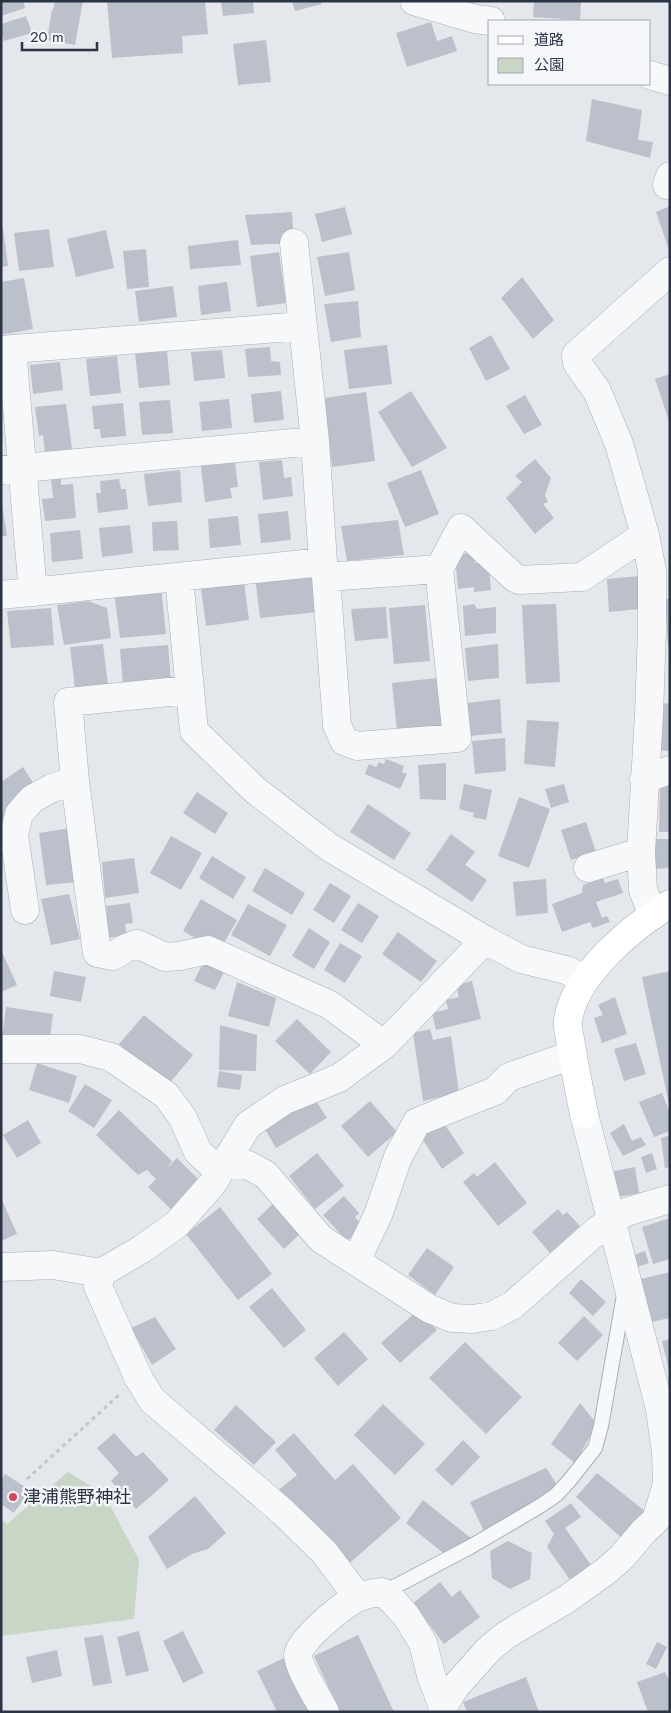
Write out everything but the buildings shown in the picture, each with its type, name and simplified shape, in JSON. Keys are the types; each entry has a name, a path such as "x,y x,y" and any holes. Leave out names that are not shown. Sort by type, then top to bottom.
{"street":[{"path":"414,1 475,19 488,21"},
{"path":"651,75 670,81"},
{"path":"294,243 315,441 337,725 344,741 356,746 457,738 439,569 461,528 519,580 582,576 645,535"},
{"path":"443,1709 455,1687 489,1649 506,1635 567,1599 622,1557 644,1530 656,1520 667,1484 666,1453 660,1409 584,1114 567,1021 585,979 615,946 661,910 643,890 641,852 649,714 652,570 645,535 619,444 597,391 577,363 576,355 670,271"},
{"path":"33,592 12,469 7,350 302,326"},
{"path":"12,469 315,441"},
{"path":"1,595 179,578 325,570 439,569"},
{"path":"179,578 194,731 255,790 329,847 484,940 521,959 566,970 585,979"},
{"path":"189,690 68,702 75,781 97,953 114,956 126,948 137,944 165,957 208,950 330,1005 384,1045"},
{"path":"644,780 670,770"},
{"path":"25,910 14,835 19,814 32,799 52,788 75,781"},
{"path":"588,868 641,852"},
{"path":"1,1267 53,1265 101,1273 142,1249 176,1225 213,1183 248,1126 285,1100 339,1078 384,1045 484,940"},
{"path":"1,1049 80,1049 110,1057 166,1095 183,1118 198,1152 210,1163 248,1165 266,1175 321,1239 430,1309 452,1318 472,1319 492,1316 513,1305 599,1229 612,1220 626,1212 670,1199"},
{"path":"356,1260 378,1215 398,1157 417,1122 494,1092 509,1077 572,1055"},
{"path":"101,1273 98,1286 138,1377 152,1400 283,1512 370,1594 393,1600 407,1616 423,1643 431,1675 443,1709"},
{"path":"325,1712 301,1666 298,1655 301,1646 325,1622 370,1594"}],"lane":[{"path":"370,1594 398,1585 470,1547 540,1506 556,1495 583,1464 595,1448 601,1426 627,1282"}],"path":[{"path":"27,1479 138,1377"}],"green space":[{"path":"68,1472 104,1494 139,1560 134,1619 1,1636 1,1519 7,1524"}],"place":[{"name":"津浦熊野神社","path":"13,1497"}]}
